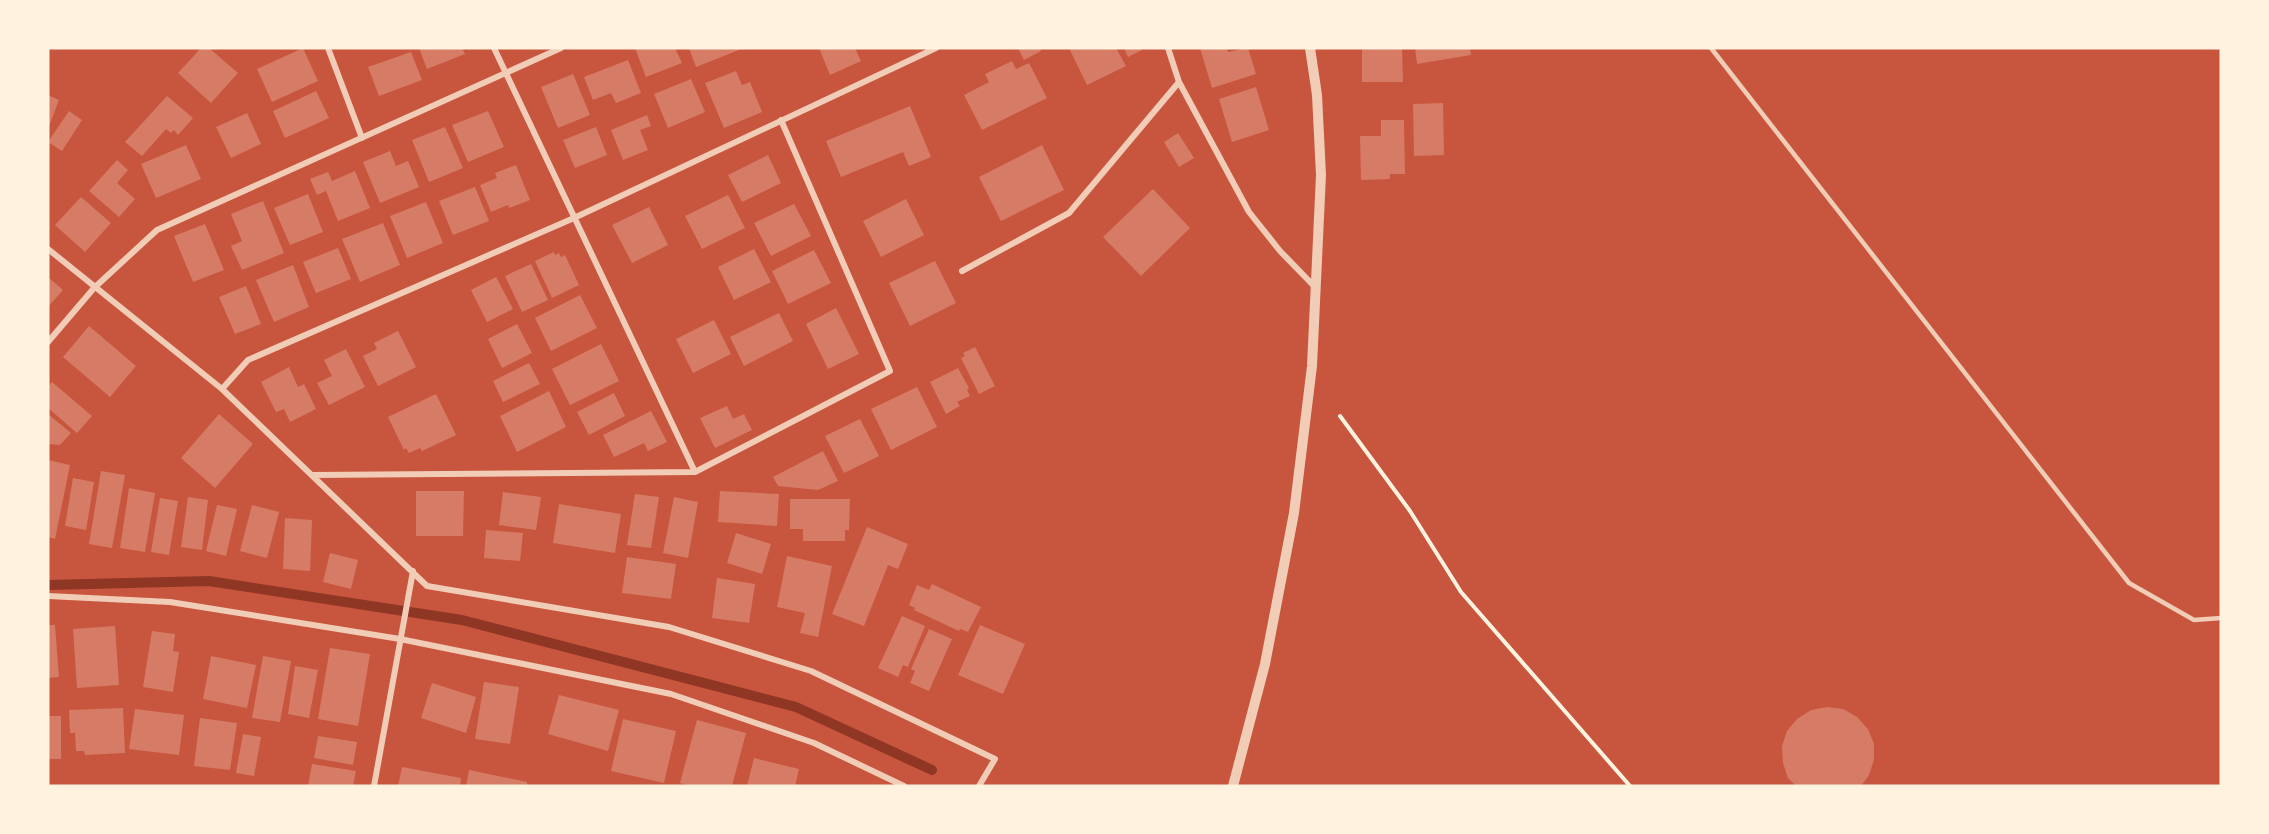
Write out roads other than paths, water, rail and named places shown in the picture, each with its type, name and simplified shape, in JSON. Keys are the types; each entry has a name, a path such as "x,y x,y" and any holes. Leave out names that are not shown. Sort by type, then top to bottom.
{"street":[{"path":"328,48 362,138"},
{"path":"494,48 695,472"},
{"path":"48,342 94,288 157,230 561,48"},
{"path":"222,389 248,360 574,218 936,48"},
{"path":"1168,48 1179,82 1249,212 1280,251 1316,288"},
{"path":"1233,786 1265,664 1294,513 1312,366 1321,175 1317,95 1311,48"},
{"path":"962,271 1069,213 1179,82"},
{"path":"312,475 695,472 890,371 782,120"},
{"path":"48,249 222,389 428,586 669,627 811,671 994,759 979,786"},
{"path":"374,786 413,571"},
{"path":"48,596 170,602 400,639 671,694 814,743 904,786"}],"lane":[{"path":"1711,48 2129,583 2194,620 2221,618"}],"waterway":[{"path":"48,585 209,581 462,620 796,707 932,770"}]}
